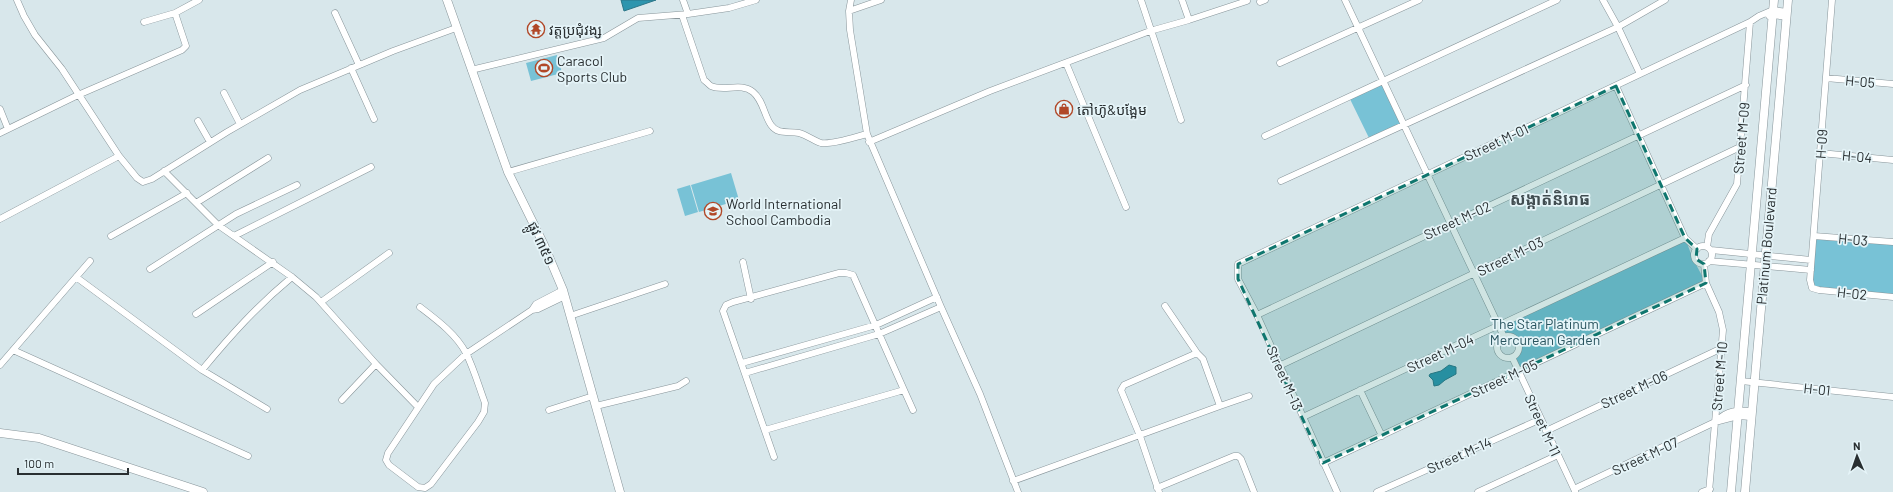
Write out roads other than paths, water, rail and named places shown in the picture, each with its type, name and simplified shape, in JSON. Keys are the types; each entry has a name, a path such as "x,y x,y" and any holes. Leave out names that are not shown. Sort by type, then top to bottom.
{"street":[{"path":"17,0 35,35 62,69 119,156 137,178 143,182 152,179 210,142 300,90 351,68 456,28"},
{"path":"144,22 176,13 199,0"},
{"name":"ផ្លូវ ៣៥១","path":"447,0 508,172 547,251 564,293 620,492"},
{"path":"683,0 685,14 704,80 711,86 744,88 754,92 762,104 771,125 777,131 784,133 797,133 810,137 821,143 848,139 867,134"},
{"path":"472,70 604,38 638,18 729,8 756,0"},
{"path":"851,0 849,11 850,30 867,134 936,298 980,394 1018,492"},
{"path":"849,11 881,0"},
{"path":"1141,0 1150,31 1181,120"},
{"path":"1182,0 1189,20"},
{"path":"1345,0 1504,337"},
{"path":"1280,63 1419,0"},
{"path":"1265,136 1557,0"},
{"path":"1603,0 1618,27 1640,74"},
{"path":"1281,181 1618,27 1665,0"},
{"name":"Platinum Boulevard","path":"1731,492 1774,0"},
{"name":"Platinum Boulevard","path":"1745,492 1788,0"},
{"name":"H-09","path":"1812,288 1810,280 1832,0"},
{"path":"870,142 990,91 1150,31 1247,1"},
{"path":"0,133 78,95 182,50 186,46 176,18 176,13"},
{"path":"335,13 359,65"},
{"path":"1773,13 1787,14"},
{"name":"Street M-01","path":"1238,264 1616,86 1752,21 1759,16 1773,13"},
{"name":"Street M-09","path":"1709,249 1709,234 1737,184 1752,21"},
{"path":"1066,63 1126,206"},
{"path":"351,68 374,119"},
{"name":"H-05","path":"1826,78 1893,84"},
{"name":"Street M-02","path":"1257,315 1746,85"},
{"path":"1616,86 1686,238 1697,249 1812,260"},
{"path":"224,93 240,124"},
{"path":"0,109 8,129"},
{"path":"198,121 210,142"},
{"path":"508,172 650,131"},
{"name":"Street M-03","path":"1279,366 1740,147"},
{"name":"H-04","path":"1820,153 1893,160"},
{"path":"0,219 119,156"},
{"path":"196,203 268,158"},
{"path":"234,236 371,167"},
{"path":"164,171 218,224 273,262 321,302 376,364 418,407"},
{"path":"150,269 218,224 269,197 298,185"},
{"path":"111,236 186,193"},
{"name":"H-03","path":"1814,236 1893,242"},
{"name":"Street M-04","path":"1303,417 1686,238"},
{"path":"1697,249 1695,256 1698,262 1811,270"},
{"path":"1707,263 1712,255 1709,249"},
{"path":"321,302 389,253"},
{"path":"0,365 90,262"},
{"path":"196,314 273,262"},
{"path":"743,262 751,299"},
{"name":"Street M-10","path":"1707,263 1706,283 1722,321 1722,348 1709,490"},
{"name":"Street M-13","path":"1238,264 1238,279 1257,315 1336,492"},
{"path":"774,457 723,311 726,305 733,302 751,299 839,273 853,275 912,410"},
{"path":"76,277 202,370 267,409"},
{"path":"202,370 236,330 259,306 292,277"},
{"name":"Street M-05","path":"1323,464 1706,283"},
{"path":"570,316 665,284"},
{"name":"H-02","path":"1812,288 1819,290 1893,297"},
{"path":"420,307 442,324 459,342 466,354 485,403 484,412 431,484 425,488 418,487 389,465 386,460 388,454 434,384 466,354 532,310 536,304 564,293"},
{"path":"742,363 876,325 936,298"},
{"path":"1165,306 1203,359 1220,406"},
{"path":"745,373 879,334 941,307"},
{"path":"1504,337 1511,337 1518,344 1518,351 1512,357 1501,356 1497,349 1498,342 1504,337"},
{"name":"Street M-06","path":"1546,431 1722,348"},
{"path":"13,350 248,456"},
{"path":"1198,353 1122,387 1158,490 1234,456 1238,456 1241,459 1254,492"},
{"name":"Street M-11","path":"1512,357 1574,491"},
{"path":"342,400 376,364"},
{"path":"596,406 678,386 686,381"},
{"name":"H-01","path":"1741,381 1893,397"},
{"path":"765,430 904,390"},
{"path":"1360,390 1382,436"},
{"path":"549,410 593,396"},
{"path":"1013,481 1249,396"},
{"path":"1738,413 1752,414"},
{"name":"Street M-07","path":"1574,491 1715,422 1724,414 1738,413"},
{"name":"Street M-14","path":"1377,492 1541,419"},
{"path":"0,433 39,438 203,492"},
{"path":"1478,492 1558,455"},
{"path":"1702,492 1709,490"}],"place":[{"name":"វត្តប្រជុំវង្ស","path":"536,29"},
{"name":"Caracol Sports Club","path":"544,68"},
{"name":"តៅហ៊ូ&បង្អែម","path":"1064,109"},
{"name":"World International School Cambodia","path":"713,211"}],"district":[{"name":"សង្កាត់និរោធ","path":"1550,198"}],"park label":[{"name":"The Star Platinum Mercurean Garden","path":"1545,332"}]}
